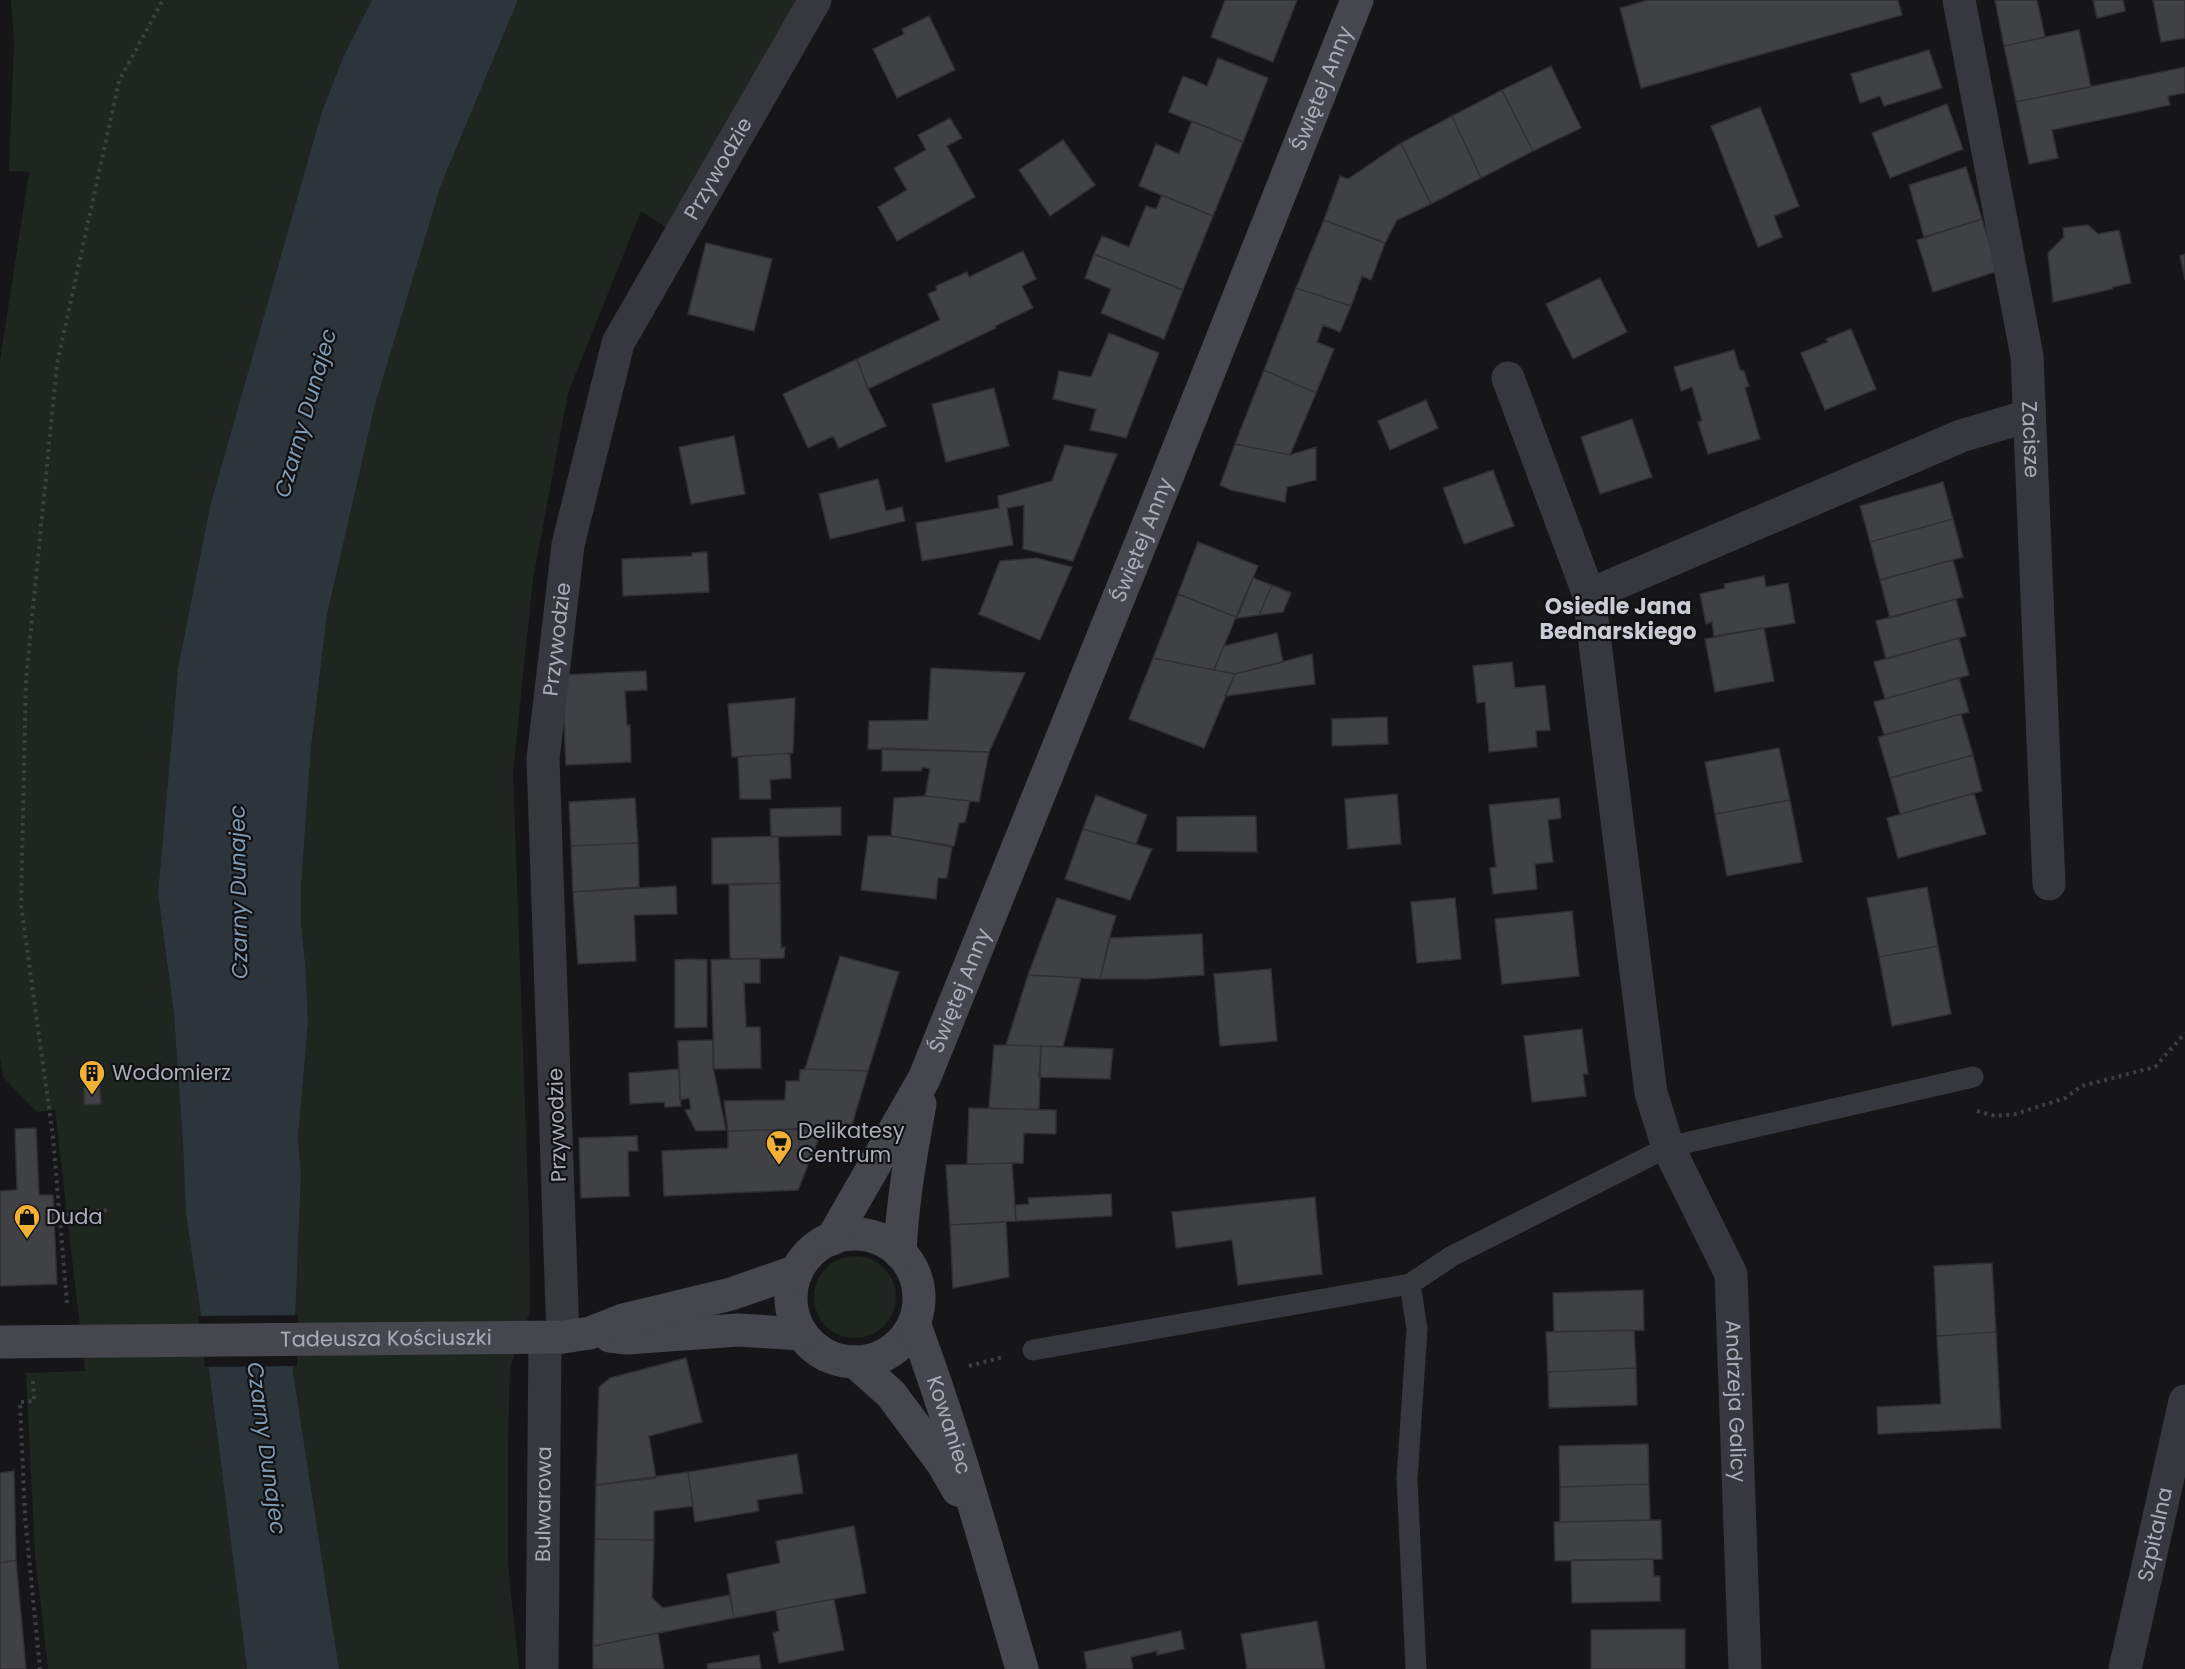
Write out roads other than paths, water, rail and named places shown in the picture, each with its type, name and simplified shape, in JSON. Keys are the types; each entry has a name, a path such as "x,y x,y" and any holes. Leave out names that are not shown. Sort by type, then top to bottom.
{"street":[{"name":"Przywodzie","path":"558,1337 558,1141 543,759 568,545 618,343 815,0"},
{"name":"Świętej Anny","path":"832,1239 924,1079 1149,524 1357,0"},
{"name":"Zacisze","path":"1959,0 2027,356 2049,884"},
{"name":"Andrzeja Galicy","path":"1508,378 1589,595 1651,1093 1668,1147 1731,1274 1745,1669"},
{"path":"1589,595 1961,436 2028,416"},
{"name":"Świętej Anny","path":"900,1253 906,1177 924,1079"},
{"path":"855,1235 880,1240 900,1253 916,1281 919,1302 914,1323 908,1334 890,1352 867,1361 855,1362 834,1359 809,1342 797,1324 792,1303 797,1271 808,1255 832,1239 855,1235"},
{"name":"Tadeusza Kościuszki","path":"558,1337 731,1294 797,1271"},
{"name":"Kowaniec","path":"914,1323 942,1399 1022,1669"},
{"name":"Tadeusza Kościuszki","path":"0,1342 627,1338 738,1330 802,1334"},
{"name":"Bulwarowa","path":"542,1669 558,1337"},
{"name":"Kowaniec","path":"855,1362 891,1394 913,1421 944,1464 980,1528"},
{"name":"Szpitalna","path":"2125,1669 2185,1401"}],"lane":[{"path":"1033,1350 1410,1284 1452,1256 1668,1147 1973,1077"},
{"path":"1410,1284 1417,1329 1407,1479 1416,1669"}],"water":[{"name":"Czarny Dunajec","path":"372,0 518,0 441,185 375,405 327,615 311,748 301,887 308,1024 298,1138 301,1175 293,1372 339,1669 247,1669 209,1370 186,1214 174,1015 158,893 178,668 210,506 322,111 344,55"}],"place":[{"name":"Wodomierz","path":"92,1096"},
{"name":"Delikatesy Centrum","path":"779,1166"},
{"name":"Duda","path":"27,1240"}],"district":[{"name":"Osiedle Jana Bednarskiego","path":"1618,618"}]}
